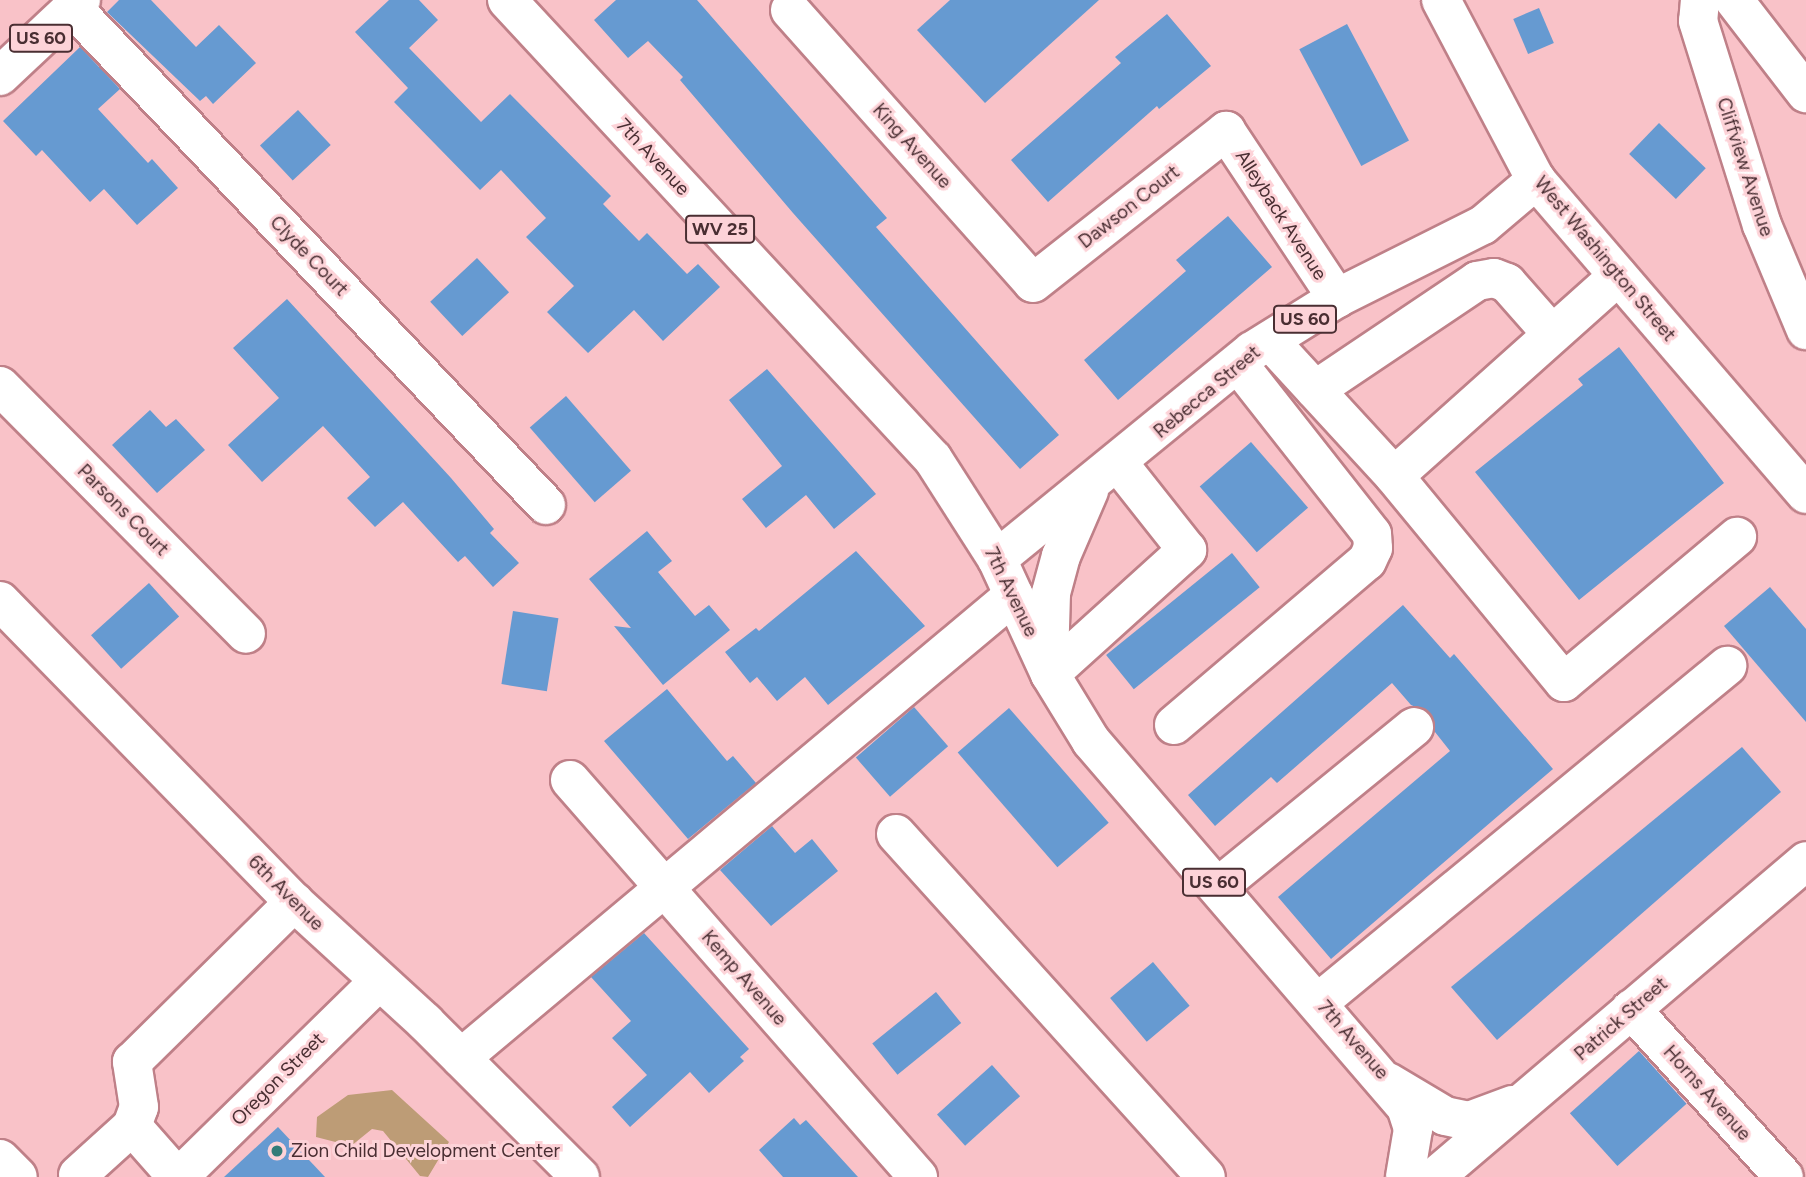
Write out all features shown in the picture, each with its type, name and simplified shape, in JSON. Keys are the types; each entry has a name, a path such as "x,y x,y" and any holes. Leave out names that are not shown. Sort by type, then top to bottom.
{"street":[{"name":"West Washington Street","path":"1441,0 1536,180 1806,494"},
{"name":"Cliffview Avenue","path":"1700,0 1698,21 1762,225 1806,330"},
{"path":"1734,0 1806,93"},
{"name":"US 60","path":"0,76 77,4"},
{"name":"Clyde Court","path":"77,4 546,505"},
{"name":"7th Avenue","path":"522,5 933,459 998,559 1050,674 1091,741 1388,1082 1445,1116 1469,1121 1533,1096"},
{"name":"King Avenue","path":"790,10 1033,283"},
{"name":"Dawson Court","path":"1033,283 1226,131"},
{"name":"Alleyback Avenue","path":"1226,131 1337,298"},
{"name":"Rebecca Street","path":"998,559 1270,341 1337,298 1483,225 1536,180"},
{"path":"1394,476 1618,276"},
{"path":"1315,390 1477,281 1494,278 1507,283 1552,334"},
{"path":"1270,341 1394,476 1564,682 1737,537"},
{"path":"1174,725 1367,561 1373,548 1373,534 1238,364"},
{"name":"Parsons Court","path":"0,386 247,634"},
{"path":"1050,674 1187,550 1105,475"},
{"name":"US 60","path":"1050,674 1051,593 1061,556 1105,475"},
{"path":"461,1058 1014,595"},
{"name":"6th Avenue","path":"0,601 294,902 461,1058 580,1177"},
{"path":"1320,1002 1727,666"},
{"path":"1218,887 1413,727"},
{"name":"Kemp Avenue","path":"570,780 918,1177"},
{"path":"896,834 1206,1177"},
{"name":"Patrick Street","path":"1435,1177 1806,861"},
{"path":"78,1175 132,1126 139,1107 132,1062 294,902"},
{"name":"Oregon Street","path":"178,1177 378,982"},
{"name":"Horns Avenue","path":"1631,1009 1784,1177"},
{"name":"US 60","path":"1388,1082 1406,1107 1413,1129 1405,1177"},
{"path":"132,1126 178,1177"},
{"path":"0,1158 18,1177"}],"shaded area":[{"path":"392,1090 449,1142 428,1177 420,1176 383,1131 372,1129 351,1146 316,1137 317,1117 348,1095"}],"building":[{"path":"119,0 151,0 196,47 219,25 256,63 213,104 206,96 200,101 107,12"},
{"path":"389,0 419,0 438,20 409,48 481,122 510,94 611,196 603,204 639,241 647,233 687,274 698,264 720,287 663,341 634,310 588,353 547,312 574,286 526,237 546,218 501,170 480,190 394,102 408,88 355,32"},
{"path":"616,0 697,0 887,218 876,227 1059,435 1020,469 793,213 680,80 683,77 648,41 628,58 594,20"},
{"path":"950,0 1099,0 985,103 917,30"},
{"path":"1539,8 1554,43 1528,54 1513,19"},
{"path":"1167,14 1211,66 1159,109 1157,106 1048,202 1011,160 1121,63 1115,57"},
{"path":"1347,24 1409,141 1361,166 1299,49"},
{"path":"80,47 120,89 98,109 148,163 152,159 178,188 137,225 104,189 90,202 42,150 36,156 3,121"},
{"path":"298,110 331,145 293,181 260,145"},
{"path":"1659,123 1706,168 1676,199 1629,154"},
{"path":"1228,216 1272,267 1118,400 1084,360 1186,271 1176,260"},
{"path":"477,258 509,292 462,336 430,302"},
{"path":"287,299 451,478 494,529 490,533 519,563 493,587 465,556 458,562 403,502 375,527 347,498 370,477 323,426 262,482 228,445 279,398 233,348"},
{"path":"1619,347 1724,483 1579,600 1475,472 1583,385 1578,379"},
{"path":"767,369 876,494 834,529 806,495 766,528 742,499 782,466 729,400"},
{"path":"566,396 631,471 595,502 530,427"},
{"path":"150,410 166,427 176,419 205,450 157,493 112,445"},
{"path":"1251,442 1308,508 1257,552 1200,487"},
{"path":"647,531 672,561 658,572 695,616 709,605 730,630 663,685 614,626 631,628 589,579"},
{"path":"856,551 925,626 828,705 805,677 777,701 757,677 750,683 725,652 756,628 759,631"},
{"path":"1232,553 1260,587 1134,689 1106,655"},
{"path":"149,583 179,616 121,669 91,635"},
{"path":"1770,587 1806,629 1806,722 1724,626"},
{"path":"1403,605 1450,658 1454,654 1553,769 1331,959 1278,897 1450,751 1435,732 1430,713 1411,705 1392,683 1277,783 1271,777 1215,826 1188,795"},
{"path":"513,611 558,618 547,691 501,684"},
{"path":"667,689 727,761 733,756 756,783 688,839 604,741"},
{"path":"914,707 948,746 890,797 856,758"},
{"path":"1009,708 1109,823 1057,867 958,753"},
{"path":"1742,747 1781,792 1497,1040 1451,987"},
{"path":"772,826 795,853 812,839 838,871 771,926 720,870"},
{"path":"644,933 749,1049 740,1057 744,1061 709,1093 690,1072 630,1127 612,1107 647,1075 612,1038 631,1021 591,977"},
{"path":"1153,962 1190,1006 1147,1042 1110,998"},
{"path":"936,992 961,1023 897,1075 872,1044"},
{"path":"1639,1051 1687,1104 1617,1166 1570,1113"},
{"path":"992,1065 1020,1096 965,1146 937,1115"},
{"path":"794,1118 800,1125 806,1120 858,1177 783,1177 759,1150"},
{"name":"Zion Child Development Center","path":"278,1127 325,1177 224,1177"}],"place":[{"name":"Zion Child Development Center","path":"277,1151"}]}
